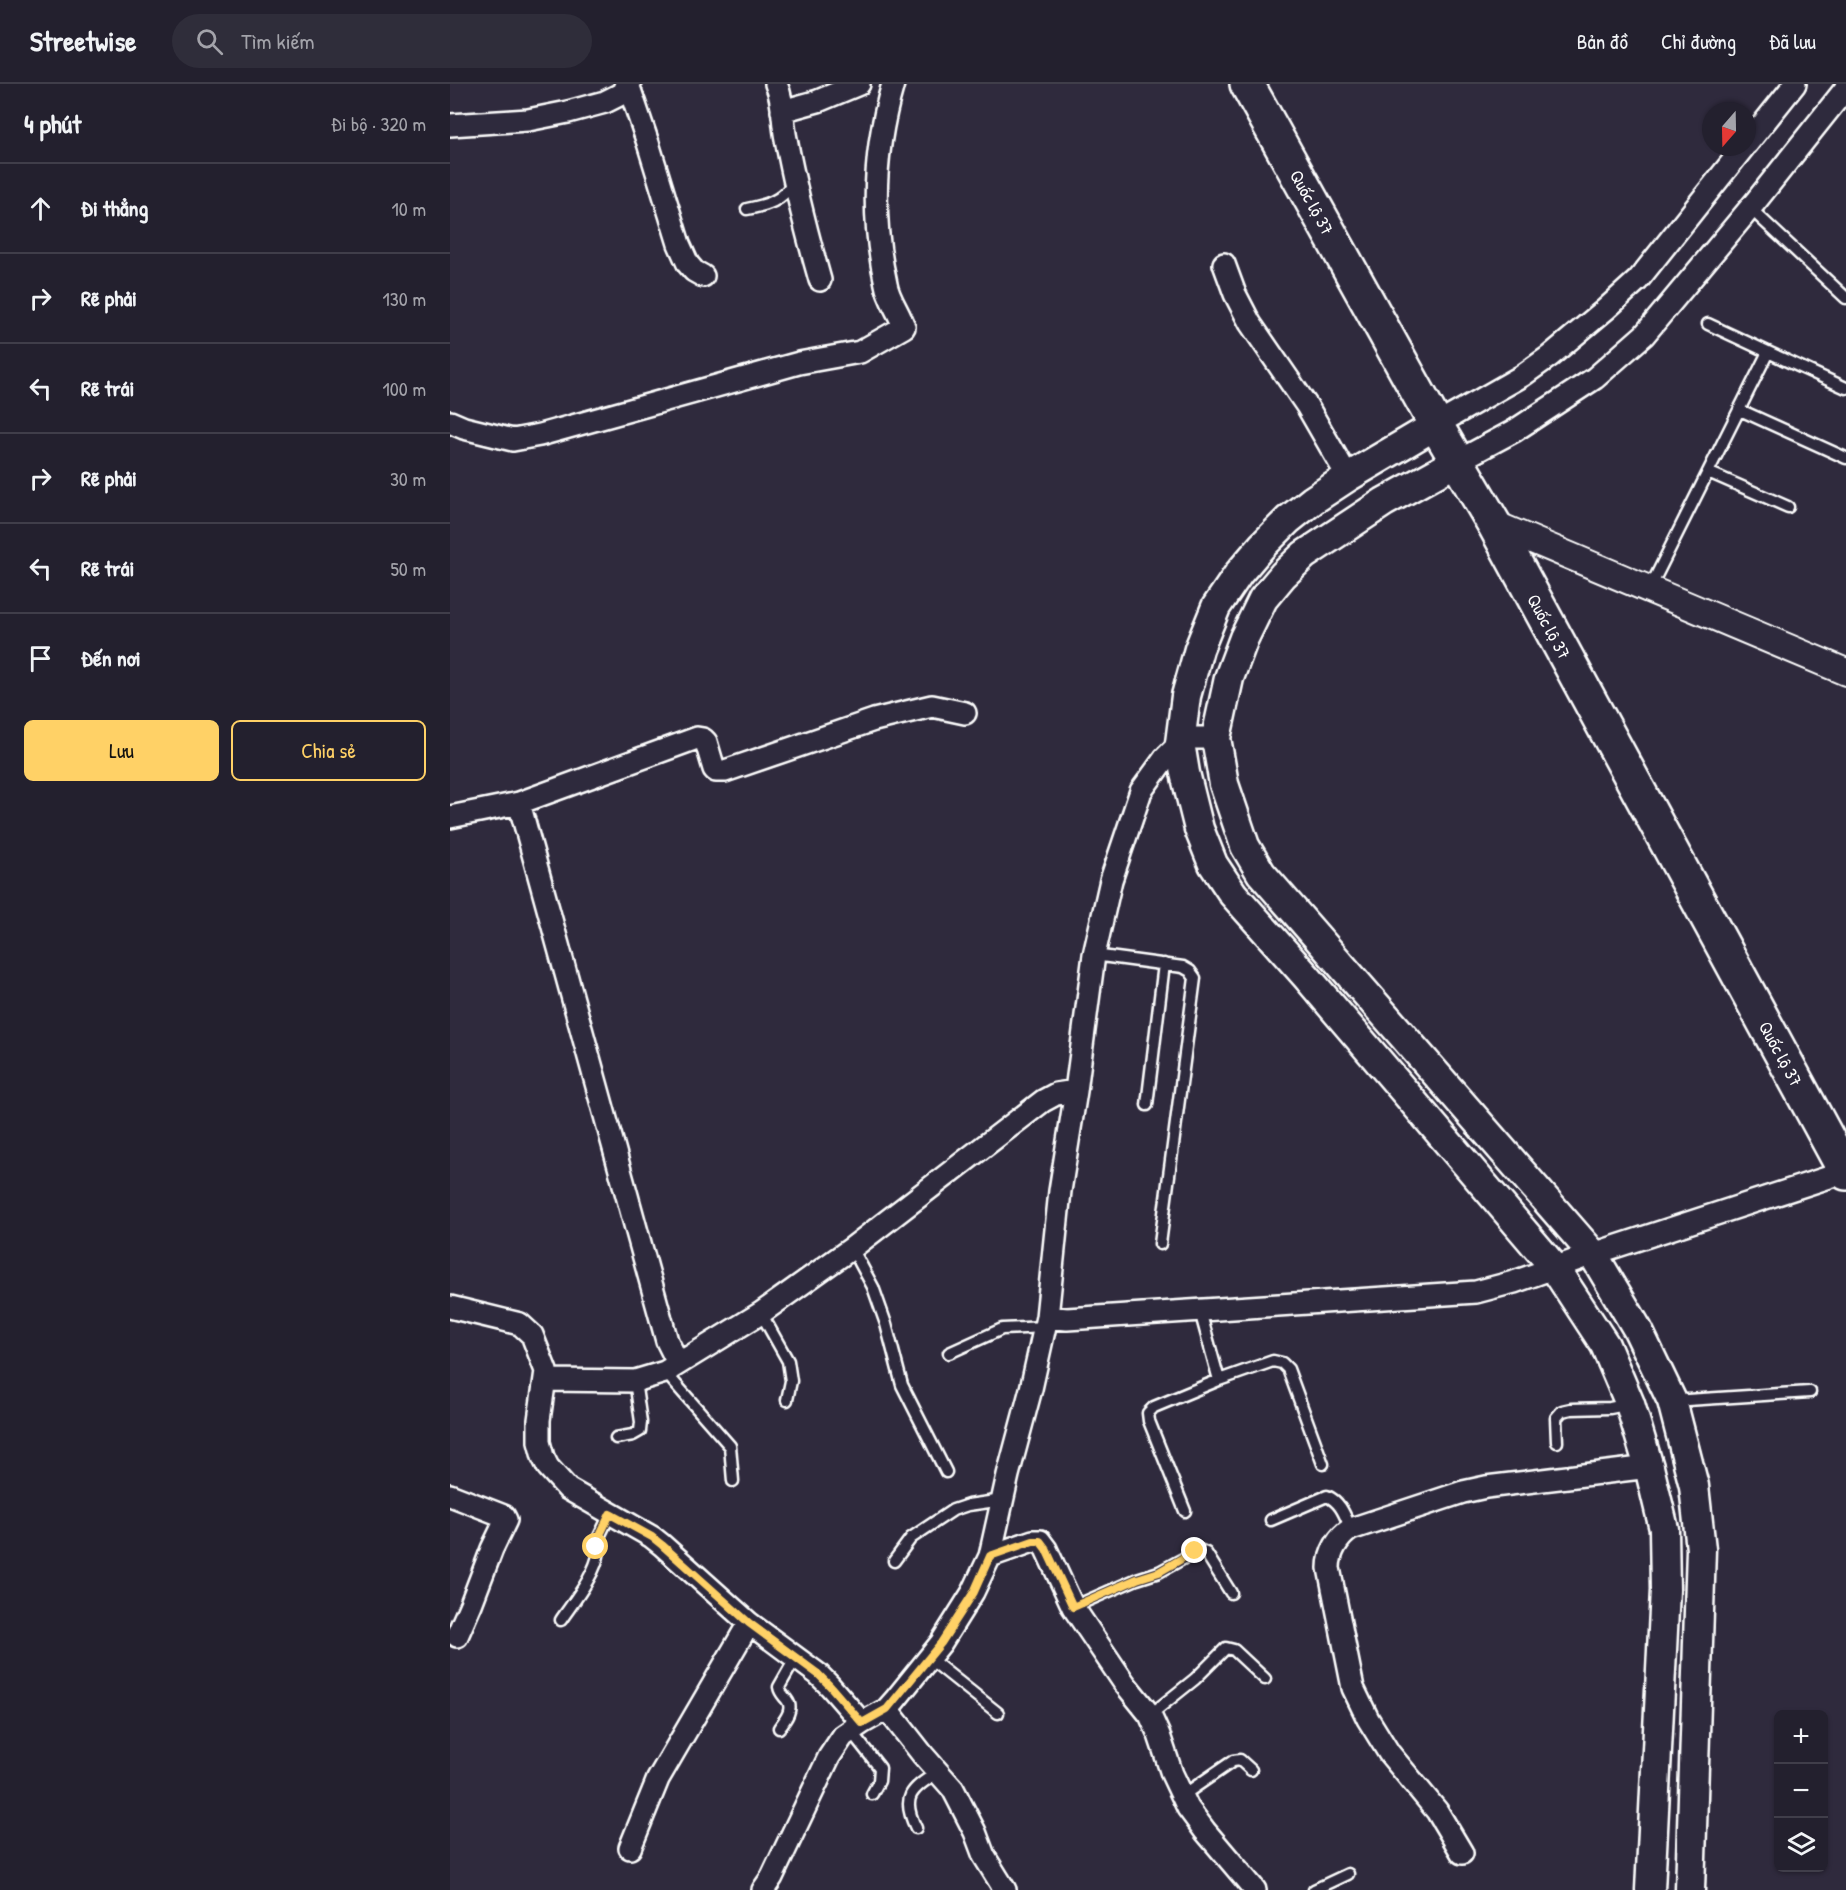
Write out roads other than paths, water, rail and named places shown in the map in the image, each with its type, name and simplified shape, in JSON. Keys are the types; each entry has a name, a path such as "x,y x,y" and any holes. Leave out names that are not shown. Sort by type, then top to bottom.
{"highway":[{"name":"Quốc lộ 37","path":"1247,84 1494,524 1846,1173"}],"main road":[{"path":"1448,444 1348,477 1296,514 1262,546 1239,573 1216,607 1199,649 1188,687 1200,739 1224,784 1245,846 1261,873 1593,1254 1638,1330 1672,1401 1694,1486 1701,1549 1690,1890"},
{"path":"1448,444 1384,502 1304,555 1263,599 1185,774 1199,829 1213,864 1233,894 1306,976 1554,1267 1605,1345 1630,1404 1664,1529 1665,1590 1650,1890"}],"street":[{"path":"450,125 528,120 568,112 605,102 623,92 627,84"},
{"path":"627,84 679,244 688,264 703,276"},
{"path":"776,84 780,93 795,180 820,280"},
{"path":"782,111 818,101 859,84"},
{"path":"450,423 513,440 540,435 799,363 860,352 904,327 886,287 876,214 880,141 893,84"},
{"path":"1756,132 1794,84"},
{"path":"1448,444 1514,431 1595,378 1626,353 1658,320 1846,88"},
{"path":"1448,444 1480,401 1550,356 1638,280 1737,156"},
{"path":"1224,264 1235,294 1250,323 1307,406 1348,477"},
{"path":"1494,524 1846,672"},
{"path":"450,817 519,803 697,738 706,742 712,766 720,772 874,720 910,711 932,706 965,713"},
{"path":"764,1890 838,1743 856,1726 887,1709 929,1658 974,1592 990,1556 1046,1322 1060,1191 1094,955 1111,880 1142,791 1165,758 1200,739"},
{"path":"519,803 672,1368"},
{"path":"546,1380 635,1381 672,1368 760,1313 852,1248 1042,1101 1056,1094 1076,1091"},
{"path":"1046,1322 1476,1292 1514,1282 1593,1254 1846,1173"},
{"path":"450,1307 520,1323 532,1335 543,1361 546,1380 539,1420 539,1442 548,1467 568,1489 662,1545 749,1623 818,1674 830,1686 856,1726"},
{"path":"1462,1853 1437,1811 1389,1753 1368,1719 1353,1688 1329,1559 1343,1534 1351,1530 1463,1492 1486,1487 1649,1467"},
{"path":"450,1495 504,1516 506,1520 457,1636"},
{"path":"990,1556 1033,1541 1040,1541 1073,1607 1112,1665 1150,1715 1182,1796 1205,1831 1255,1890"},
{"path":"630,1848 658,1779 749,1623"},
{"path":"887,1709 953,1789 975,1832 984,1856 1005,1890"}],"lane":[{"path":"747,209 778,200 788,192 795,180"},
{"path":"1750,208 1846,298"},
{"path":"1708,324 1846,388"},
{"path":"1649,590 1768,352"},
{"path":"1740,410 1846,458"},
{"path":"1708,472 1788,507"},
{"path":"1094,955 1183,967 1195,978 1160,1245"},
{"path":"1147,1105 1164,964"},
{"path":"852,1248 873,1287 886,1324 902,1385 946,1472"},
{"path":"1200,1311 1219,1380"},
{"path":"760,1313 788,1361 791,1381 787,1400"},
{"path":"949,1353 1002,1329 1046,1322"},
{"path":"1185,1511 1149,1421 1148,1413 1154,1407 1273,1361 1282,1363 1288,1369 1323,1464"},
{"path":"672,1368 730,1446 733,1481"},
{"path":"616,1438 633,1435 640,1431 641,1422 635,1381"},
{"path":"1672,1401 1810,1392"},
{"path":"1557,1442 1556,1418 1562,1412 1571,1408 1610,1408 1630,1404"},
{"path":"1270,1520 1327,1496 1335,1499 1340,1505 1351,1530"},
{"path":"894,1561 911,1538 953,1510 968,1505 1003,1500"},
{"path":"561,1620 597,1560 599,1551 596,1543 610,1514"},
{"path":"1073,1607 1137,1579 1159,1572 1199,1550 1206,1553 1231,1593"},
{"path":"1150,1715 1195,1679 1226,1648 1234,1650 1265,1679"},
{"path":"929,1658 998,1713"},
{"path":"779,1728 790,1708 790,1703 779,1691 779,1687 795,1659"},
{"path":"856,1726 880,1768 879,1781 872,1794"},
{"path":"1182,1796 1227,1763 1240,1760 1251,1770"},
{"path":"916,1828 909,1814 910,1795 915,1787 938,1772"},
{"path":"1314,1890 1348,1874"}]}
